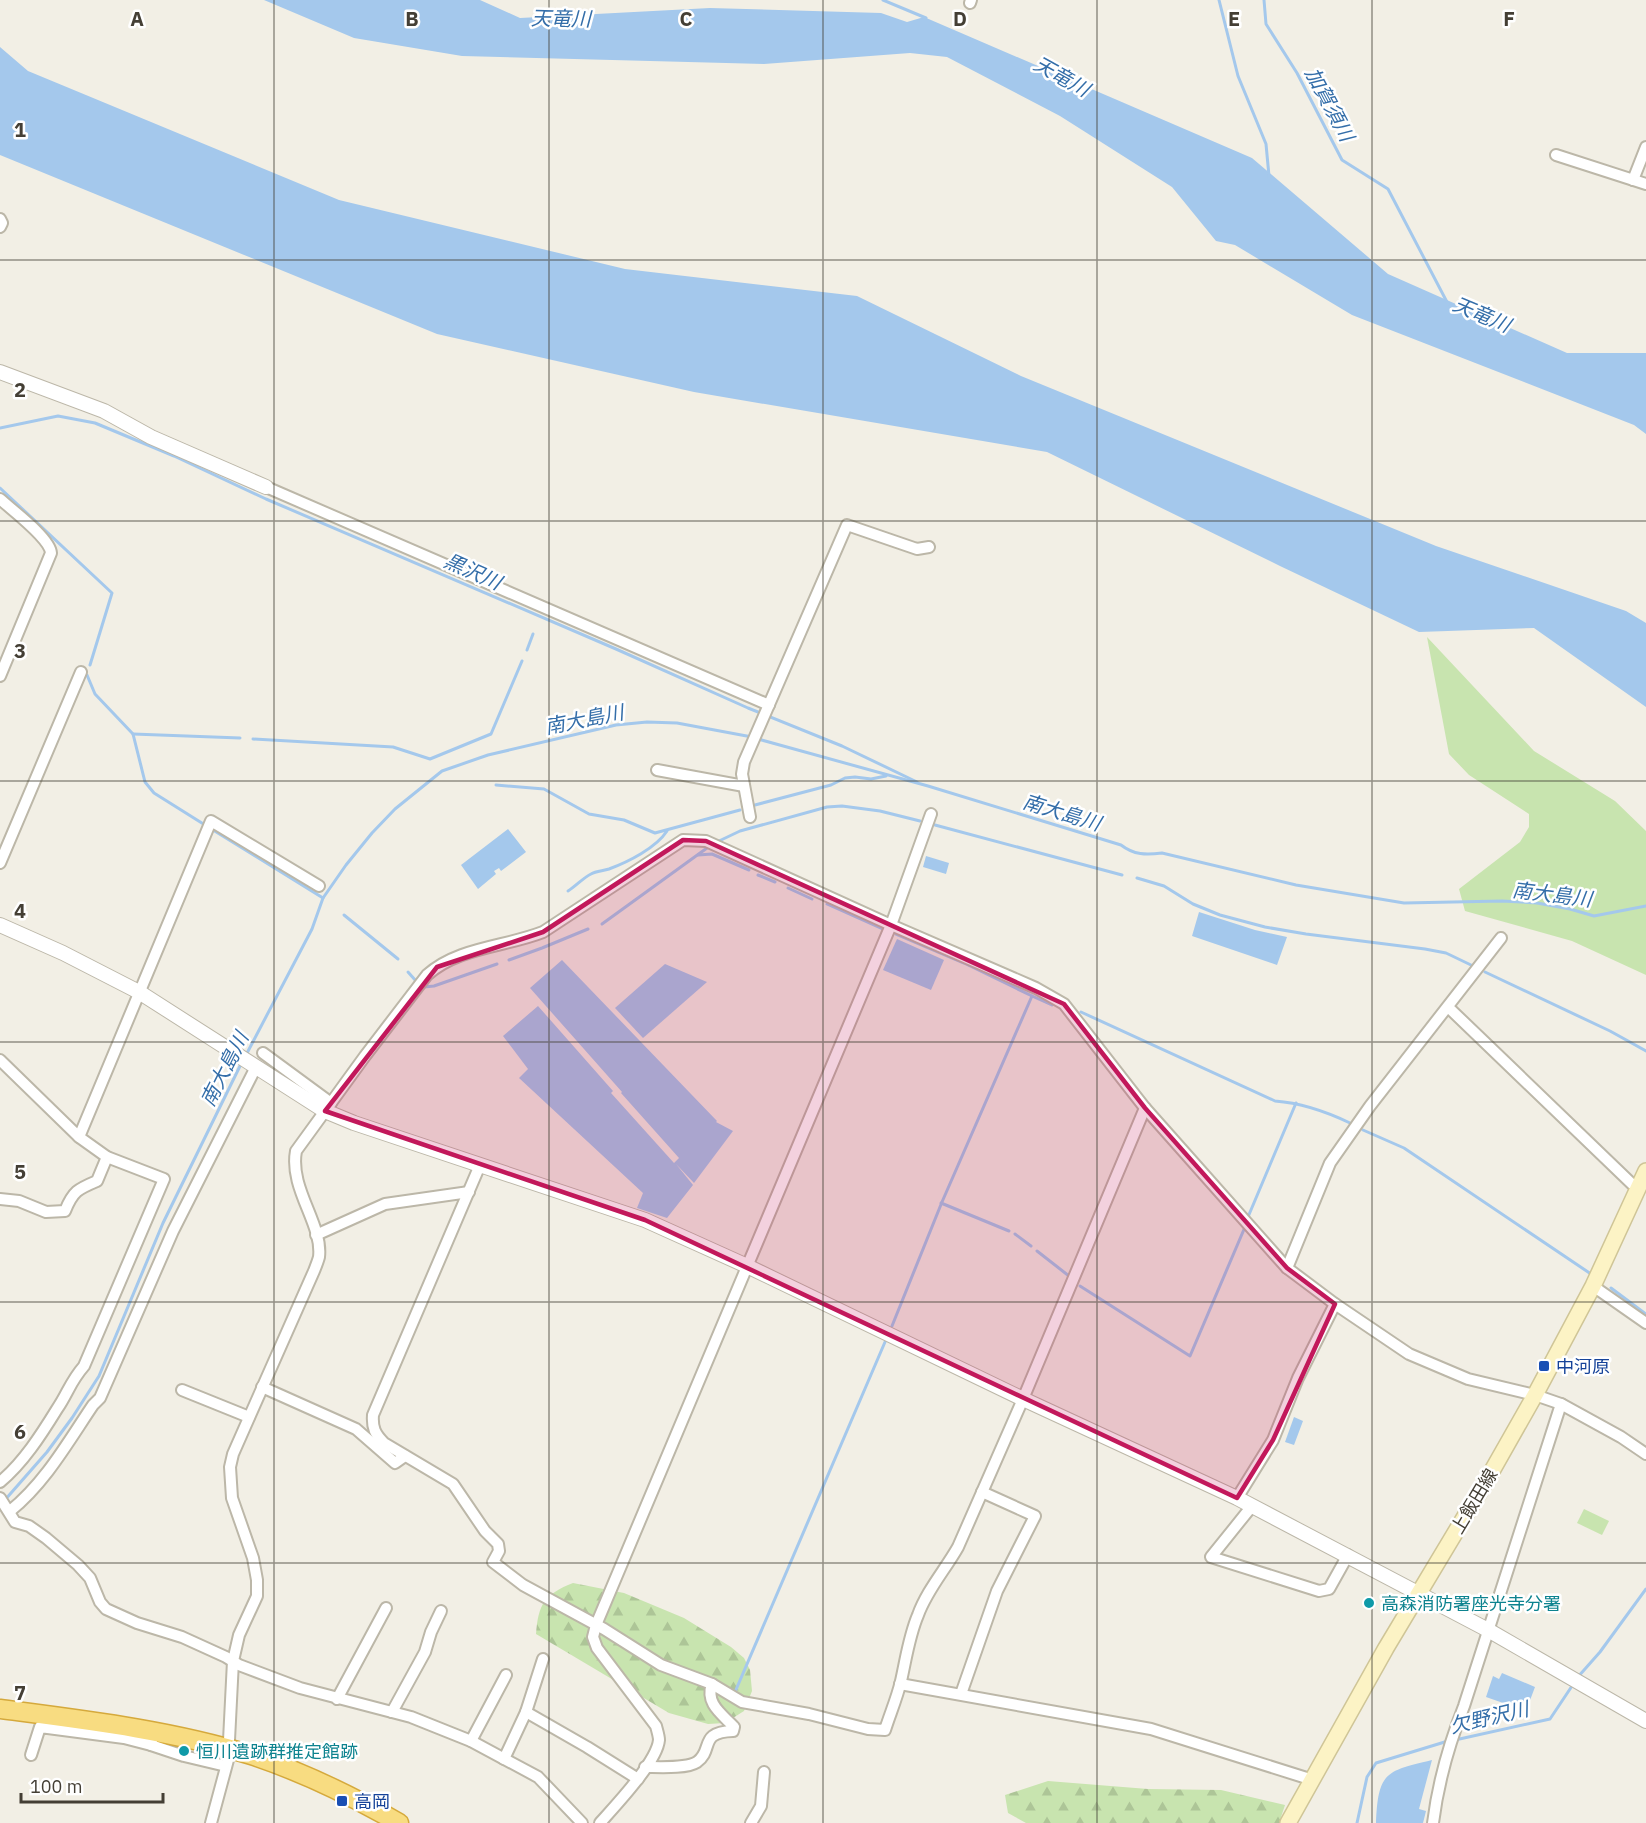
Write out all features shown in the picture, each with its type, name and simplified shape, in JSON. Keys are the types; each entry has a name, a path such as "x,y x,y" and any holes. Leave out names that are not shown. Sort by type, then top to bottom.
{"highway":[{"path":"0,1710 32,1713 152,1738 320,1781 399,1823"}],"main road":[{"name":"上飯田線","path":"1288,1823 1534,1395 1593,1286 1646,1171"}],"street":[{"path":"1634,180 1646,147"},
{"path":"1556,155 1646,184"},
{"path":"0,219 2,223 0,227"},
{"path":"0,372 104,411 151,437 767,707"},
{"path":"0,499 44,539 51,553 0,676"},
{"path":"750,817 742,774 744,762 847,525 917,549 929,547"},
{"path":"0,863 81,672"},
{"path":"657,770 744,786"},
{"path":"600,1823 638,1779 659,1741 656,1726 597,1648 593,1637 596,1625 891,926 931,814"},
{"path":"79,1137 211,821 319,886"},
{"path":"211,1823 227,1757 233,1661 239,1635 257,1596 253,1558 232,1498 230,1482 233,1454 319,1256 316,1235 295,1176 293,1164 296,1151 365,1056 428,975 437,967 453,958 523,940 543,932 683,840 706,841 891,926 1036,988 1064,1004 1145,1108 1287,1268 1409,1354 1468,1379 1561,1404 1621,1437 1646,1454"},
{"path":"0,925 63,953 139,992 255,1066 354,1123 645,1220 747,1266 1237,1498 1488,1630 1646,1721"},
{"path":"1287,1268 1330,1163 1370,1106 1501,938"},
{"path":"1448,1007 1632,1184"},
{"path":"262,1053 328,1107"},
{"path":"0,1060 79,1137 106,1157 164,1179 84,1366 74,1378 59,1407 40,1435 12,1472 0,1482"},
{"path":"255,1066 173,1231 100,1398 28,1496 5,1505 15,1522 29,1526 78,1565 90,1578 100,1602 106,1609 137,1623 182,1637 300,1688 411,1717 471,1742 538,1777 582,1823"},
{"path":"480,1165 373,1414 372,1425 378,1437 384,1443 453,1484 485,1531 498,1544 499,1551 493,1562 499,1568 524,1585 662,1665 712,1684 742,1702 809,1714 868,1730 885,1730 900,1684 907,1647 918,1614 930,1590 958,1547 1145,1108"},
{"path":"0,1199 19,1201 46,1212 65,1211 71,1197 79,1188 98,1181 106,1157"},
{"path":"316,1235 385,1204 428,1196 469,1192"},
{"path":"1593,1286 1646,1323"},
{"path":"1237,1498 1273,1440 1298,1378 1335,1304"},
{"path":"262,1387 356,1430 395,1463 405,1456"},
{"path":"182,1390 249,1418"},
{"path":"1433,1823 1436,1797 1452,1739 1561,1404"},
{"path":"962,1694 997,1592 1035,1516 982,1492"},
{"path":"1252,1506 1211,1557 1319,1591 1329,1589 1348,1555"},
{"path":"337,1699 387,1608"},
{"path":"393,1712 425,1652 441,1611"},
{"path":"504,1760 526,1712 543,1659"},
{"path":"471,1742 506,1675"},
{"path":"645,1767 692,1764 702,1757 713,1735 717,1732 733,1731 734,1727 715,1709 710,1696 712,1684"},
{"path":"900,1684 1151,1729 1312,1780"},
{"path":"526,1712 638,1779"},
{"path":"31,1755 40,1727 124,1738 152,1738"},
{"path":"751,1823 761,1806 764,1772"}],"highlighted area":[{"path":"683,840 706,841 1064,1004 1145,1108 1287,1268 1335,1304 1273,1440 1237,1498 645,1220 325,1111 437,967 543,932"}],"green space":[{"path":"1427,637 1534,751 1615,801 1646,831 1646,975 1572,941 1465,911 1459,889 1520,842 1529,827 1529,814 1469,775 1449,754"},
{"path":"1584,1509 1609,1521 1602,1535 1577,1523"},
{"path":"573,1583 624,1593 684,1618 731,1647 744,1658 750,1670 752,1691 744,1711 725,1723 708,1724 669,1713 536,1634 539,1615 545,1601 556,1591"},
{"path":"1048,1781 1148,1789 1221,1790 1285,1805 1279,1823 1026,1823 1008,1813 1005,1795"}],"water":[{"name":"天竜川","path":"264,0 480,0 520,18 710,8 881,13 907,22 924,17 1252,158 1388,274 1567,353 1646,353 1646,434 1634,425 1352,315 1235,245 1216,241 1172,187 1060,116 947,57 910,53 764,64 462,56 354,38"},
{"path":"0,47 28,71 339,200 625,269 857,296 1021,376 1436,546 1626,611 1646,623 1646,707 1534,628 1419,632 1047,452 694,392 437,334 0,155"},
{"path":"508,829 526,852 501,871 499,868 494,871 496,874 478,889 461,865"},
{"path":"926,856 949,863 946,874 923,867"},
{"path":"1199,912 1255,930 1287,937 1277,965 1192,936"},
{"path":"897,939 944,960 931,990 883,970"},
{"path":"562,960 716,1122 733,1131 694,1183 676,1164 693,1185 667,1218 637,1208 643,1193 519,1078 528,1069 503,1036 538,1006 674,1163 679,1158 530,988"},
{"path":"665,964 707,982 643,1038 615,1008"},
{"path":"1294,1417 1303,1421 1294,1445 1285,1442"},
{"path":"1502,1673 1535,1687 1526,1711 1486,1697 1493,1676 1499,1679"},
{"path":"1432,1760 1419,1809 1426,1811 1423,1823 1376,1823 1379,1793 1388,1776 1404,1767"}],"waterway":[{"path":"883,0 926,18"},
{"path":"1219,0 1238,76 1266,144 1269,176"},
{"name":"加賀須川","path":"1264,0 1266,24 1297,73 1342,160 1388,189 1448,304"},
{"name":"黒沢川","path":"0,428 58,416 95,423 748,708 842,746 917,782"},
{"path":"0,488 112,593 90,665"},
{"path":"527,650 533,634"},
{"path":"253,739 393,747 430,759 491,734 522,661"},
{"path":"87,675 95,694 133,734 145,782 154,793 205,825"},
{"name":"南大島川","path":"246,1055 312,929 323,898 372,833 395,809 442,771 488,755 616,725 647,722 677,723 752,737"},
{"path":"133,734 240,738"},
{"name":"南大島川","path":"758,739 928,786 1121,845 1135,852 1162,853 1296,885 1404,903 1502,901 1537,903 1594,916 1646,906"},
{"path":"755,805 831,785 845,778 871,779 886,776"},
{"path":"496,785 544,789 589,814 624,820 655,833 740,810"},
{"path":"719,841 740,831 827,807 842,806 880,811 920,821"},
{"path":"935,825 1122,875"},
{"path":"213,830 323,898"},
{"path":"568,891 591,874 609,869 641,854 667,831"},
{"path":"602,924 707,848"},
{"path":"698,855 712,854 749,870"},
{"path":"758,875 775,882"},
{"path":"1137,878 1164,886 1193,904 1220,915 1265,927 1425,949 1446,953 1471,965"},
{"path":"788,888 812,899"},
{"path":"827,904 885,930"},
{"path":"344,915 398,959"},
{"path":"509,960 588,929"},
{"path":"896,934 964,963 1032,996"},
{"path":"424,987 434,986 497,964"},
{"path":"408,972 416,981"},
{"path":"1485,972 1610,1031 1646,1051"},
{"path":"892,1326 942,1202 1032,996 1052,1005"},
{"path":"1081,1012 1275,1101 1313,1108 1350,1123"},
{"name":"南大島川","path":"4,1501 47,1452 99,1376 163,1223 241,1064"},
{"path":"1248,1217 1296,1103"},
{"path":"1363,1130 1404,1148 1591,1274"},
{"path":"941,1203 1009,1231"},
{"path":"1080,1286 1190,1356 1245,1227"},
{"path":"1015,1234 1031,1246"},
{"path":"1037,1251 1069,1276"},
{"path":"1611,1288 1646,1314"},
{"path":"735,1692 885,1342"},
{"name":"欠野沢川","path":"1577,1678 1600,1652 1646,1589"},
{"name":"欠野沢川","path":"1455,1740 1550,1719 1574,1683"},
{"name":"欠野沢川","path":"1357,1823 1367,1777 1376,1763 1448,1741"}],"place":[{"name":"中河原","path":"1544,1366"},
{"name":"高森消防署座光寺分署","path":"1369,1603"},
{"name":"恒川遺跡群推定館跡","path":"184,1751"},
{"name":"高岡","path":"342,1801"}]}
